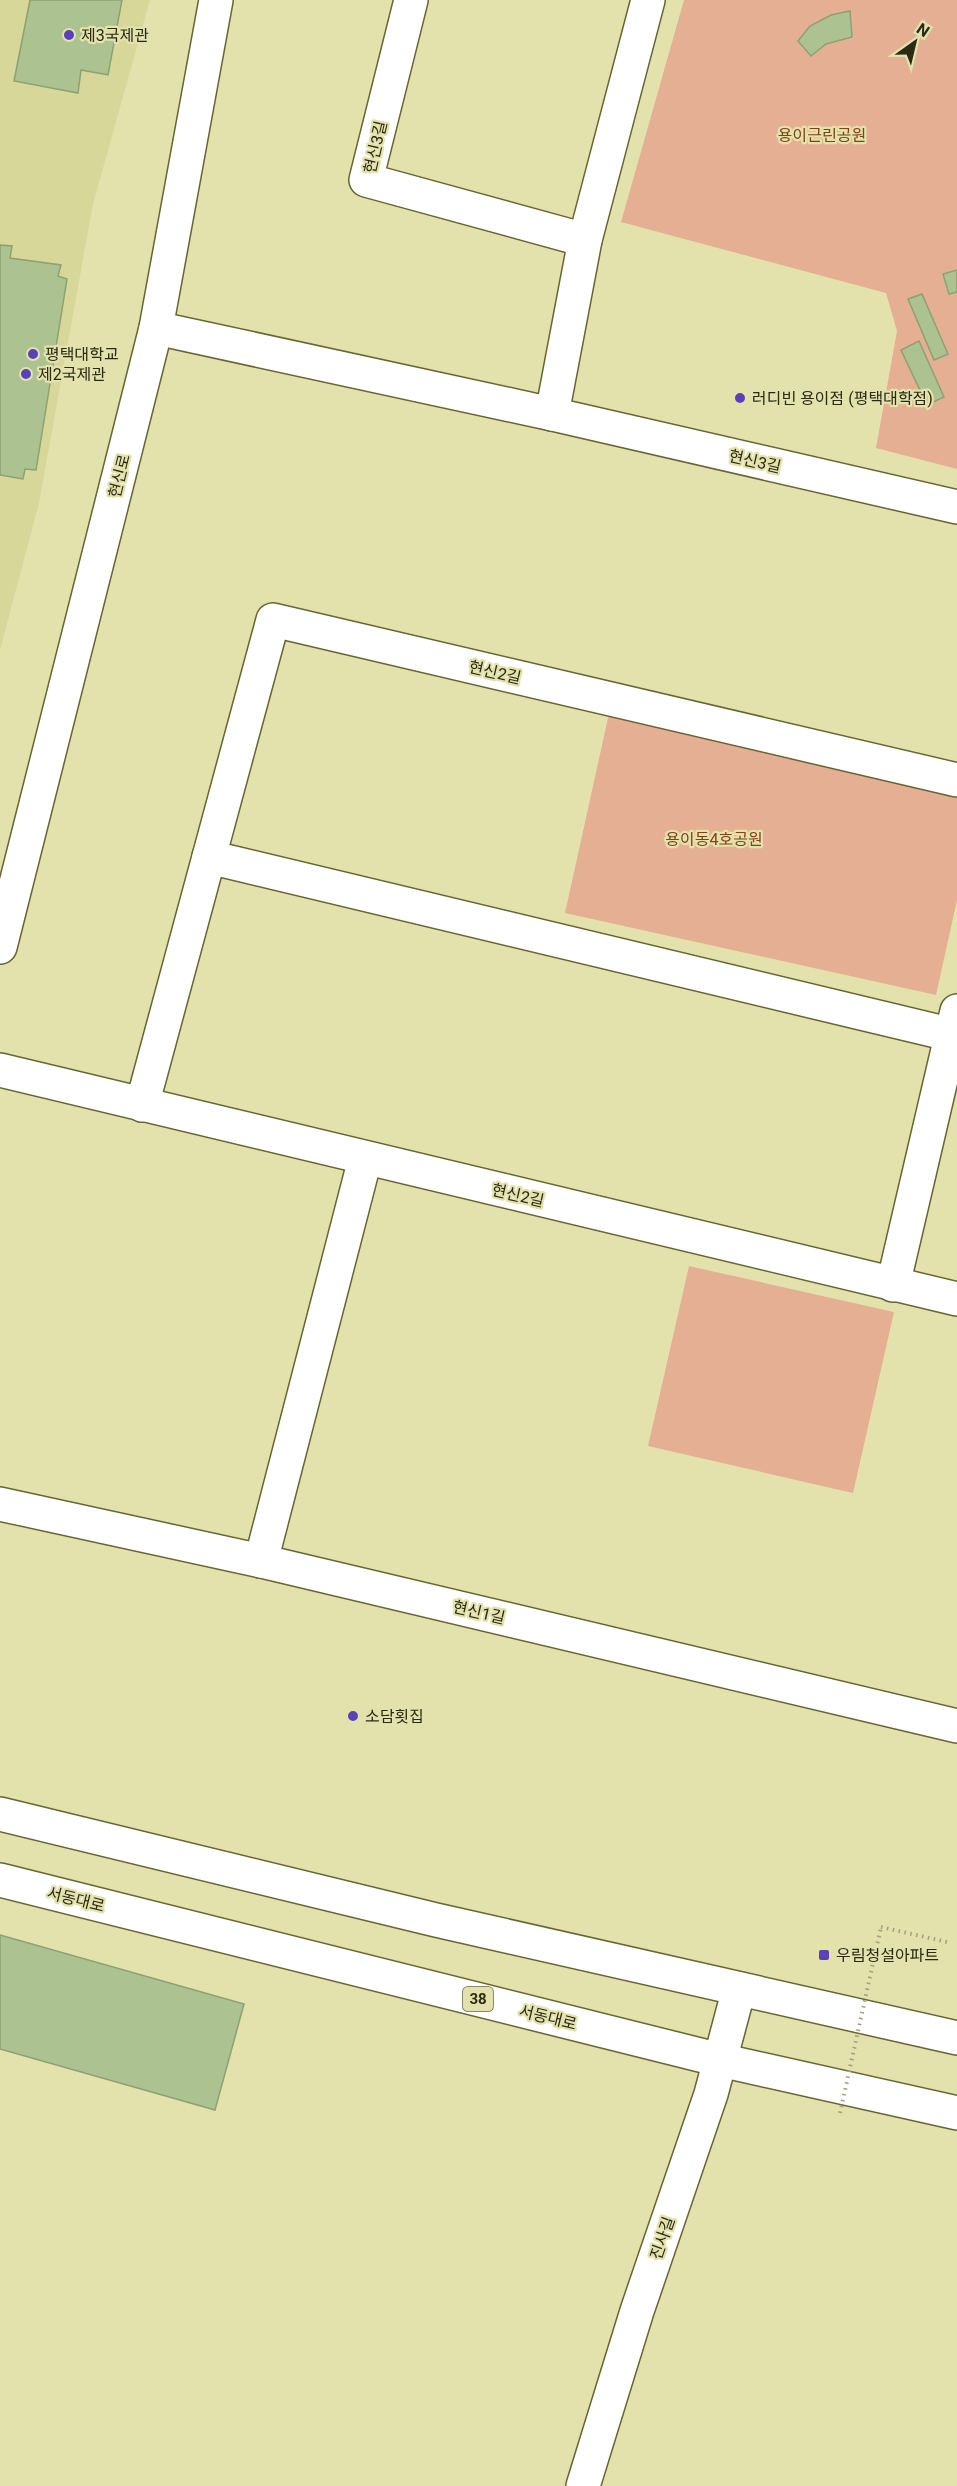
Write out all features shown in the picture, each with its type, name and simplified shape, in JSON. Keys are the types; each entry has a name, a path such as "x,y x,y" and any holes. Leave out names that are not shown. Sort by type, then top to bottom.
{"street":[{"name":"현신로","path":"0,947 156,328 216,0"},
{"name":"현신3길","path":"411,0 366,180 585,240"},
{"path":"552,414 585,240 648,0"},
{"name":"현신3길","path":"156,328 552,414 957,507"},
{"name":"현신2길","path":"142,1105 273,620 957,780"},
{"path":"209,857 955,1028 893,1285"},
{"name":"현신2길","path":"0,1070 957,1299"},
{"path":"261,1561 365,1158"},
{"name":"현신1길","path":"0,1504 261,1561 957,1726"},
{"path":"0,1814 425,1917 957,2038"},
{"name":"서동대로","path":"0,1880 720,2060 957,2113"},
{"name":"진사길","path":"583,2486 637,2311 711,2094 739,1989"}],"path":[{"path":"840,2114 882,1927 947,1942"}],"shaded area":[{"name":"평택대학교","path":"0,0 150,0 93,204 39,503 0,650"}],"green space":[{"name":"용이근린공원","path":"684,0 957,0 957,469 876,448 897,331 886,293 621,222"},
{"name":"용이동4호공원","path":"610,709 957,786 957,900 936,995 565,913"},
{"path":"689,1266 894,1312 853,1493 648,1446"}],"building":[{"name":"제3국제관","path":"30,0 122,0 108,75 81,70 78,93 14,81"},
{"path":"850,11 852,37 826,44 811,56 798,41 810,26 831,15"},
{"name":"제2국제관","path":"0,245 12,246 10,258 61,265 58,276 67,279 36,470 25,469 23,479 0,475"},
{"path":"957,270 957,292 949,294 943,274"},
{"path":"922,294 948,354 934,360 908,299"},
{"path":"919,341 944,397 927,405 901,350"},
{"path":"0,1935 244,2004 215,2110 0,2049"}],"place":[{"name":"제3국제관","path":"69,35"},
{"name":"평택대학교","path":"33,354"},
{"name":"제2국제관","path":"26,374"},
{"name":"러디빈 용이점 (평택대학점)","path":"740,398"},
{"name":"소담횟집","path":"353,1716"},
{"name":"우림청설아파트","path":"824,1955"}]}
